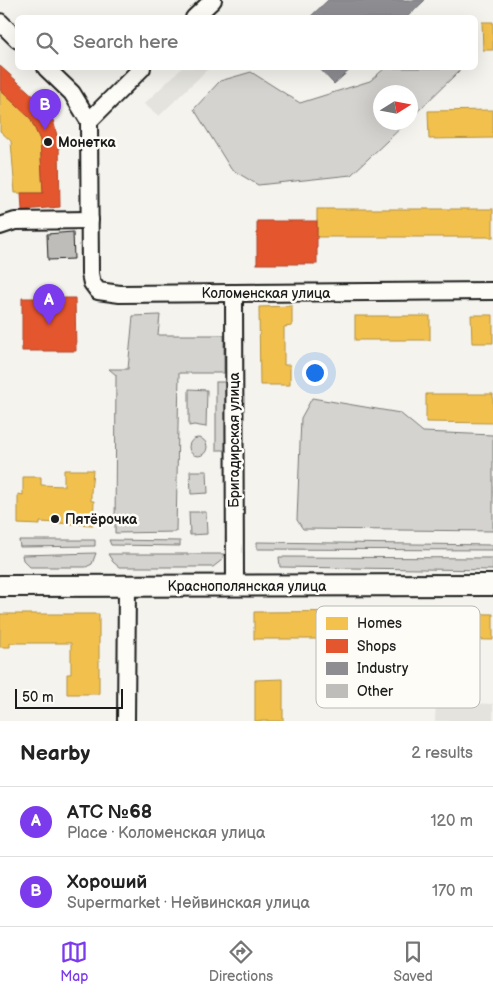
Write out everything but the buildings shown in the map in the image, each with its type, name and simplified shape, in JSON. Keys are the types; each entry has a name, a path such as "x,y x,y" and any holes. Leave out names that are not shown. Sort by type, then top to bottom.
{"main road":[{"name":"Краснополянская улица","path":"0,586 493,585"}],"street":[{"path":"197,15 212,0"},
{"path":"0,22 15,37"},
{"path":"0,226 15,221 90,227 89,121 72,93 48,70"},
{"path":"89,121 140,70"},
{"name":"Коломенская улица","path":"90,227 90,274 92,283 98,291 120,294 493,291"},
{"name":"Бригадирская улица","path":"234,293 235,586"},
{"path":"126,721 127,586"}],"shaded area":[{"path":"180,70 207,70 159,116 144,104"},
{"path":"383,70 459,70 418,111 418,85 373,85 373,130 399,130 351,175 258,185 231,169 194,109 220,81 251,72 300,103 370,81"},
{"path":"160,315 158,335 224,335 224,373 179,373 176,532 115,533 116,375 109,369 128,369 133,316"},
{"path":"216,382 230,382 230,450 216,450"},
{"path":"189,389 207,390 206,427 189,426"},
{"path":"312,398 400,413 423,432 493,435 493,531 303,529 297,520 301,418"},
{"path":"198,438 204,441 207,447 204,453 198,456 192,453 189,447 192,441"},
{"path":"190,471 207,471 208,493 191,494"},
{"path":"189,512 206,512 207,534 190,535"},
{"path":"19,540 95,540 95,546 20,547"},
{"path":"109,540 180,541 180,546 111,545"},
{"path":"257,542 493,545 493,550 257,549"},
{"path":"96,553 92,564 86,567 30,567 23,560 22,555"},
{"path":"108,554 224,554 222,560 213,567 119,567"},
{"path":"279,557 493,558 493,570 280,567"},
{"path":"480,704 493,704 493,721 435,721 436,708 480,708"}],"place":[{"name":"Хороший","path":"45,130"},
{"name":"Монетка","path":"48,142"},
{"name":"АТС №68","path":"49,325"},
{"name":"Пятёрочка","path":"55,519"}]}
